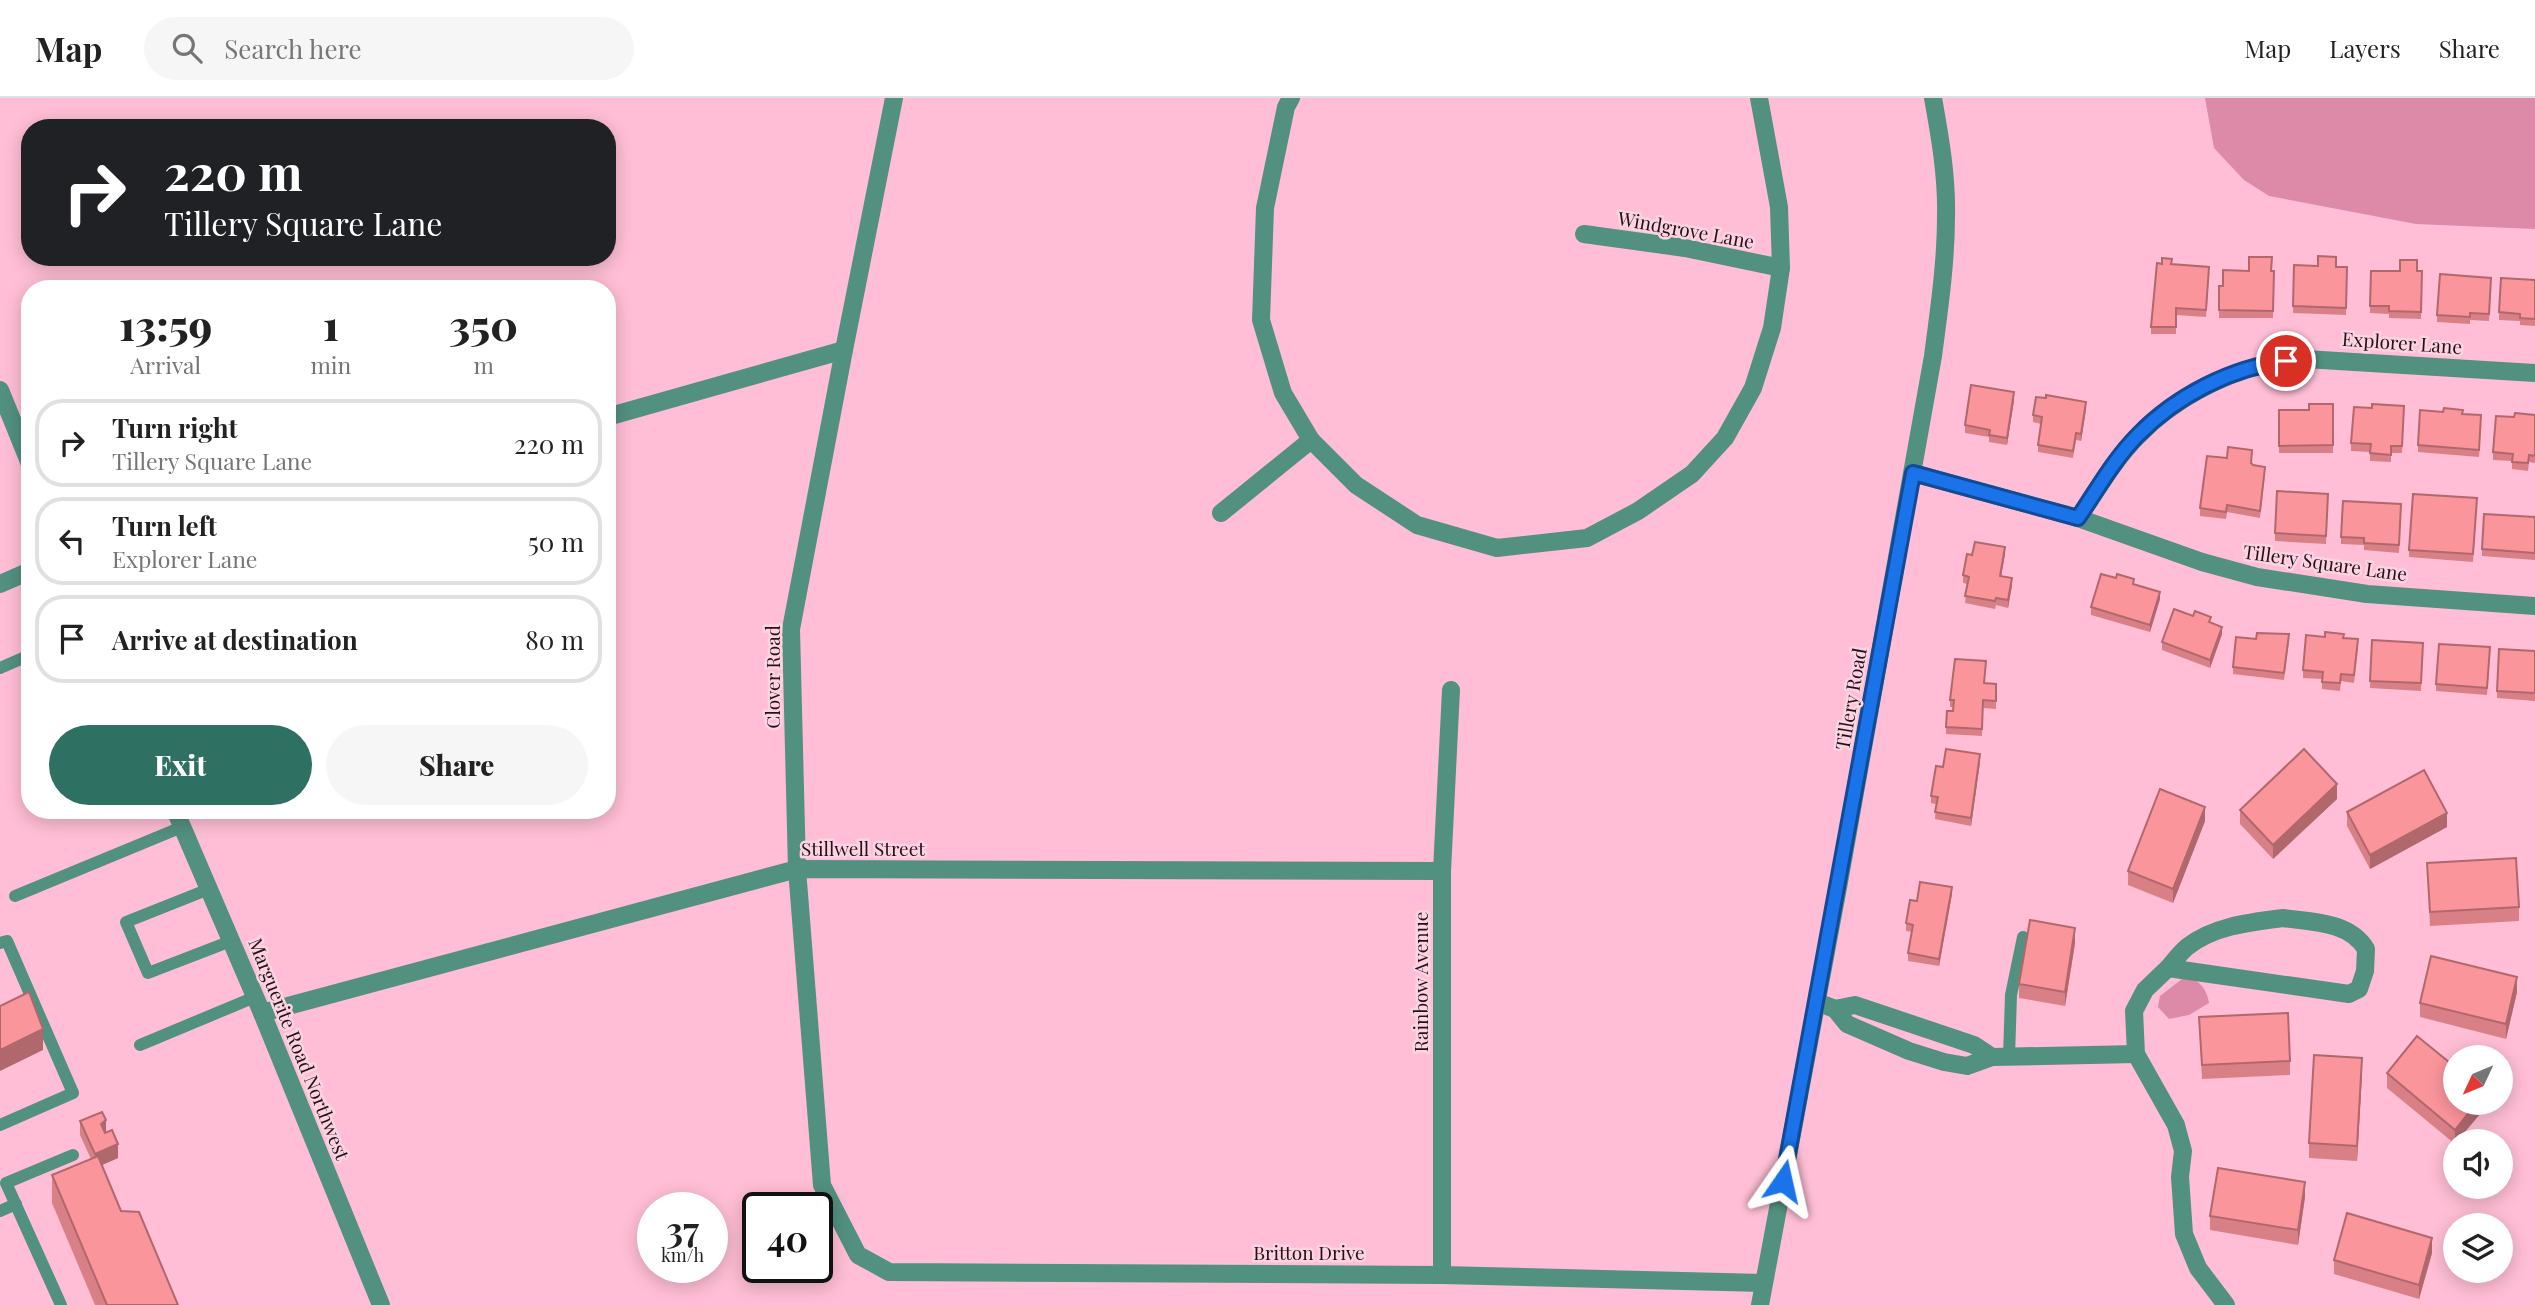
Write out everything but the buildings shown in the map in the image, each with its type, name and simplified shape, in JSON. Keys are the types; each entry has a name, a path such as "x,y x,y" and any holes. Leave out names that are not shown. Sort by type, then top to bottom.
{"street":[{"name":"Clover Road","path":"858,1255 822,1185 797,869 791,629 894,98"},
{"path":"1290,98 1265,208 1261,320 1283,393 1311,440 1356,485 1417,525 1497,548 1587,538 1639,511 1692,474 1725,438 1753,388 1772,328 1781,268 1779,208 1759,98"},
{"name":"Tillery Road","path":"1760,1305 1935,344 1947,215 1941,143 1933,98"},
{"name":"Windgrove Lane","path":"1584,234 1685,248 1781,268"},
{"path":"616,414 844,350"},
{"name":"Explorer Lane","path":"2078,518 2114,464 2138,435 2167,410 2232,375 2268,363 2305,359 2344,360 2535,373"},
{"path":"0,390 21,442"},
{"path":"1221,513 1311,440"},
{"name":"Tillery Square Lane","path":"1913,473 2078,518 2202,562 2256,577 2367,594 2535,606"},
{"path":"0,583 21,575"},
{"name":"Rainbow Avenue","path":"1442,1275 1442,871 1451,690"},
{"name":"Marguerite Road Northwest","path":"179,819 259,1005 381,1305"},
{"name":"Stillwell Street","path":"259,1005 797,869 1442,871"},
{"path":"2168,968 2349,994 2362,984 2366,949 2355,936 2345,930 2320,923 2283,918 2244,923 2188,946 2145,990 2134,1011 2136,1054 2176,1125 2183,1151 2180,1177 2183,1234 2198,1268 2226,1305"},
{"path":"1817,1002 1835,1009 1847,1024 1909,1051 1967,1066 2000,1057 2136,1054"},
{"path":"1835,1009 1855,1005 1974,1045 2000,1057"},
{"name":"Britton Drive","path":"858,1255 890,1272 1442,1275 1763,1283"}],"lane":[{"path":"0,668 21,659"},
{"path":"15,896 177,819"},
{"path":"209,889 126,922 148,973 231,941"},
{"path":"2000,1057 2023,937"},
{"path":"0,943 7,941 73,1093 0,1125"},
{"path":"20,1004 36,1007"},
{"path":"140,1045 259,1005"},
{"path":"61,1305 6,1182 73,1155"},
{"path":"0,1212 16,1205"}],"shaded area":[{"path":"2205,98 2535,98 2535,229 2416,224 2269,196 2244,180 2214,148"},
{"path":"2186,976 2202,986 2209,1003 2189,1015 2169,1019 2158,1007 2160,996"}],"route":[{"path":"1783,1181 1913,473 2078,518 2114,464 2138,435 2167,410 2232,375 2268,363 2286,361"}]}
